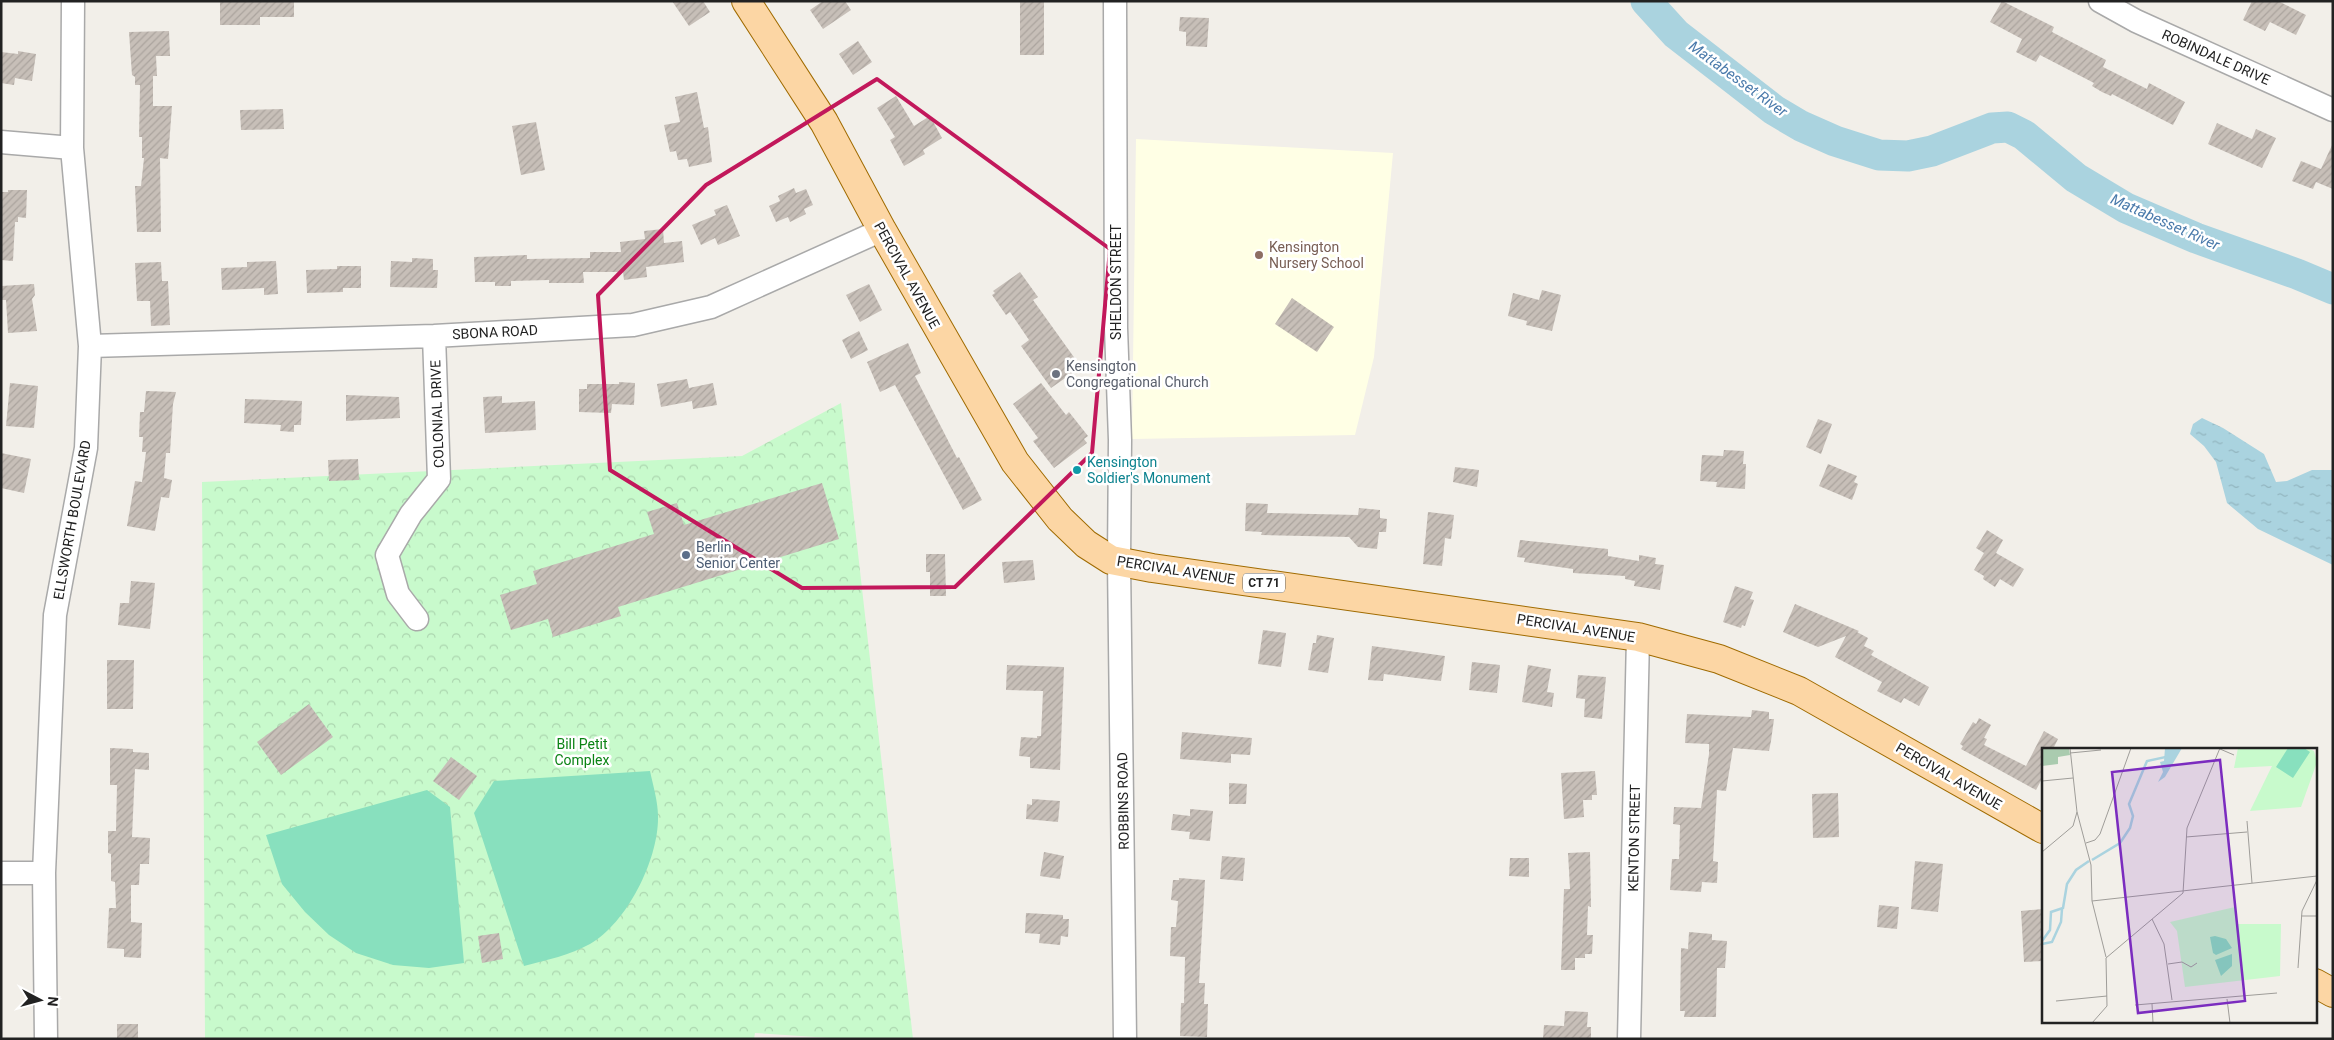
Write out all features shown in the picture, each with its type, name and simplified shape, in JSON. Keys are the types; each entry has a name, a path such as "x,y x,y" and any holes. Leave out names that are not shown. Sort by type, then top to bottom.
{"main road":[{"name":"PERCIVAL AVENUE","path":"746,1 824,122 882,230 1015,462 1040,495 1077,536 1105,557 1119,562 1638,637 1719,659 1799,691 2042,828"},
{"path":"2316,984 2333,992"}],"street":[{"name":"ELLSWORTH BOULEVARD","path":"46,1039 44,873 55,615 86,448 90,346 72,148 73,1"},
{"name":"SHELDON STREET","path":"1115,1 1116,328 1120,440 1119,562"},
{"name":"ROBINDALE DRIVE","path":"2100,1 2136,20 2333,110"},
{"path":"1,142 72,148"},
{"name":"SBONA ROAD","path":"90,346 434,336 633,325 711,307 882,230"},
{"name":"COLONIAL DRIVE","path":"417,619 398,594 387,555 411,514 439,479 434,336"},
{"name":"ROBBINS ROAD","path":"1119,562 1125,1039"},
{"name":"KENTON STREET","path":"1629,1039 1638,637"},
{"path":"1,873 44,873"}],"highlighted area":[{"path":"877,79 1110,249 1092,453 955,587 802,588 610,470 598,295 706,185"}],"shaded area":[{"name":"Kensington Nursery School","path":"1136,139 1393,153 1374,357 1355,435 1132,439"}],"green space":[{"name":"Bill Petit Complex","path":"841,403 913,1039 846,1039 755,1033 754,1039 205,1039 202,482 742,456"},
{"path":"650,771 657,805 657,833 647,870 628,906 604,934 590,944 566,954 524,966 474,813 494,781"},
{"path":"427,790 450,807 464,963 429,968 393,965 356,953 329,935 305,912 282,884 266,835"}],"water":[{"path":"2202,418 2223,428 2264,454 2276,482 2287,481 2312,470 2333,470 2333,565 2258,529 2227,503 2216,462 2204,446 2190,434 2193,424"}],"building":[{"path":"220,1 294,1 294,17 260,17 260,25 220,25"},
{"path":"672,1 703,1 710,12 689,26"},
{"path":"823,1 845,1 851,10 823,29 810,10"},
{"path":"1020,1 1044,1 1044,55 1020,55"},
{"path":"2002,1 2054,27 2052,32 2106,60 2103,67 2147,89 2149,83 2185,102 2173,125 2112,94 2111,96 2102,92 2092,86 2094,83 2040,55 2036,62 2016,52 2022,39 1990,22"},
{"path":"2252,1 2278,1 2306,15 2296,35 2270,22 2265,31 2243,20"},
{"path":"1180,17 1209,18 1207,47 1186,46 1186,32 1179,31"},
{"path":"169,31 170,56 156,56 157,76 153,76 153,106 172,106 168,159 160,158 161,232 137,232 135,186 141,186 144,158 142,158 142,137 139,137 140,85 135,85 135,77 132,75 129,32"},
{"path":"858,41 872,62 853,75 839,54"},
{"path":"18,51 36,54 32,81 15,78 14,85 1,83 1,52 18,54"},
{"path":"697,92 704,128 708,127 712,162 689,167 687,159 678,160 676,151 670,152 664,125 680,122 675,97"},
{"path":"896,96 914,126 930,116 942,138 923,150 925,154 904,166 890,140 895,137 877,108"},
{"path":"283,109 284,129 241,130 240,110"},
{"path":"536,122 545,170 521,175 512,126"},
{"path":"2217,123 2252,139 2256,129 2276,138 2262,168 2208,144"},
{"path":"2333,143 2333,189 2316,182 2313,189 2292,181 2301,161 2321,169"},
{"path":"794,188 796,193 806,189 813,205 804,209 806,214 790,222 788,217 776,222 769,206 780,201 778,196"},
{"path":"8,190 27,190 26,218 18,217 18,222 15,222 13,261 1,260 1,192 8,192"},
{"path":"727,205 740,236 718,245 715,238 701,245 692,225 716,215 714,210"},
{"path":"663,229 664,243 682,241 684,262 646,267 647,277 624,280 623,272 583,272 584,283 549,283 549,280 511,281 511,286 495,286 495,282 475,282 474,257 527,255 527,259 590,258 590,252 621,252 620,242 645,239 644,231"},
{"path":"412,258 433,259 433,270 438,270 437,288 390,287 391,261 412,262"},
{"path":"276,261 278,294 264,295 264,288 222,290 221,268 247,267 247,262"},
{"path":"161,262 162,281 168,281 170,325 151,326 150,301 137,301 135,263"},
{"path":"337,266 361,266 361,288 343,288 343,292 307,293 306,270 337,269"},
{"path":"1020,272 1038,297 1033,300 1081,367 1051,388 1021,346 1029,340 1010,312 1006,315 992,295 995,293 993,291"},
{"path":"34,284 35,295 32,299 37,331 8,333 6,300 1,300 1,286"},
{"path":"869,284 882,310 860,322 846,295"},
{"path":"1542,290 1561,295 1552,331 1526,325 1527,321 1508,316 1513,293 1539,300"},
{"path":"1292,298 1334,327 1317,352 1275,324"},
{"path":"859,331 868,350 851,359 842,340"},
{"path":"908,343 921,373 915,376 957,458 959,457 982,500 963,510 895,385 880,392 867,362"},
{"path":"687,379 689,388 713,383 717,405 693,409 692,401 661,407 657,384"},
{"path":"619,382 635,383 634,405 612,404 611,413 579,412 579,389 587,389 587,384 619,384"},
{"path":"10,383 38,386 34,428 6,426"},
{"path":"1041,383 1066,415 1069,412 1088,436 1084,439 1087,443 1054,468 1033,441 1038,438 1013,404"},
{"path":"146,391 176,392 173,404 170,453 166,453 164,478 172,480 169,498 161,497 155,531 127,526 135,481 142,482 146,452 142,452 143,437 139,437 140,412 144,412"},
{"path":"346,395 399,397 400,418 346,421"},
{"path":"502,396 502,403 535,401 536,430 485,433 483,397"},
{"path":"245,399 302,401 301,425 294,425 294,432 280,431 281,425 244,423"},
{"path":"1818,419 1832,424 1821,454 1806,447"},
{"path":"1724,450 1744,451 1743,464 1746,464 1745,489 1716,487 1717,482 1700,481 1702,455 1723,456"},
{"path":"1,453 31,459 24,493 1,488"},
{"path":"358,459 359,480 329,481 328,460"},
{"path":"1828,464 1857,476 1854,482 1858,484 1852,500 1819,486"},
{"path":"1455,467 1479,470 1477,487 1453,482"},
{"name":"Berlin Senior Center","path":"822,483 839,539 618,607 621,616 553,637 548,619 511,630 500,595 537,584 533,571 654,534 647,512 677,503 684,525"},
{"path":"1246,503 1268,504 1267,513 1358,515 1359,508 1380,510 1380,518 1387,519 1386,532 1379,532 1377,549 1358,547 1349,537 1261,535 1262,532 1245,531"},
{"path":"1428,512 1454,515 1451,539 1445,538 1442,566 1423,564"},
{"path":"1987,530 2003,540 1996,553 2024,569 2013,587 2000,579 1995,587 1983,579 1984,576 1974,570 1984,553 1976,548"},
{"path":"1520,540 1608,549 1608,556 1639,561 1639,555 1656,558 1655,564 1664,565 1660,590 1634,586 1635,581 1625,579 1625,576 1573,573 1573,569 1524,562 1525,558 1517,557"},
{"path":"926,554 945,554 946,596 930,596 930,572 926,572"},
{"path":"1033,560 1035,580 1004,583 1002,562"},
{"path":"131,581 155,583 150,629 118,625 120,603 129,603"},
{"path":"1735,586 1753,592 1750,599 1754,600 1745,626 1742,625 1741,628 1723,622"},
{"path":"1795,604 1859,631 1857,632 1868,638 1864,646 1874,651 1871,655 1929,687 1919,706 1904,698 1901,703 1877,691 1882,682 1835,657 1846,636 1818,647 1783,632"},
{"path":"1263,630 1286,633 1281,667 1258,664"},
{"path":"1317,635 1334,638 1328,673 1308,670 1313,643 1316,643"},
{"path":"1372,646 1445,656 1441,681 1384,674 1383,681 1368,680"},
{"path":"107,660 134,660 133,709 107,709"},
{"path":"1472,662 1500,665 1497,693 1469,690"},
{"path":"1007,665 1064,667 1060,770 1030,768 1030,757 1019,756 1021,737 1037,738 1037,736 1041,736 1043,691 1006,690"},
{"path":"1528,665 1551,669 1547,692 1554,693 1552,707 1522,702"},
{"path":"1578,675 1606,677 1602,719 1584,717 1585,699 1576,698"},
{"path":"309,704 333,737 281,775 257,742"},
{"path":"1752,710 1769,712 1769,719 1774,719 1769,751 1733,748 1726,791 1717,790 1713,861 1718,862 1717,883 1702,882 1701,892 1670,890 1672,859 1679,859 1680,825 1673,824 1674,807 1701,808 1709,754 1709,744 1685,743 1687,714 1751,717"},
{"path":"1979,718 1991,725 1984,738 1987,739 1984,745 2026,766 2044,731 2058,739 2054,748 2042,748 2042,779 2036,790 1961,749 1963,746 1960,744 1973,722 1976,724"},
{"path":"1182,732 1252,738 1250,755 1231,754 1231,763 1180,759"},
{"path":"110,748 133,749 133,752 149,753 149,770 135,769 132,837 150,838 149,864 140,864 139,885 131,885 131,922 142,923 141,958 124,957 124,949 107,948 109,908 116,908 115,882 111,881 111,854 108,853 108,831 116,831 117,785 110,785"},
{"path":"451,757 477,776 459,800 433,781"},
{"path":"1595,771 1597,795 1592,795 1592,800 1583,800 1584,817 1564,819 1561,773"},
{"path":"1229,783 1247,784 1246,804 1229,804"},
{"path":"1838,793 1839,837 1813,838 1812,794"},
{"path":"1032,799 1060,801 1058,822 1026,819 1027,804 1032,805"},
{"path":"1190,809 1213,811 1210,841 1189,839 1190,832 1171,830 1173,814 1190,816"},
{"path":"1044,852 1064,856 1060,879 1040,876"},
{"path":"1590,852 1591,907 1588,906 1587,935 1593,935 1592,954 1585,954 1585,958 1575,958 1575,970 1561,970 1564,889 1570,889 1568,853"},
{"path":"1222,856 1245,858 1243,881 1220,879"},
{"path":"1510,858 1529,858 1529,877 1509,876"},
{"path":"1915,861 1943,864 1938,912 1911,909"},
{"path":"1179,878 1205,880 1199,983 1205,983 1204,1004 1208,1004 1207,1037 1180,1036 1181,1003 1184,1003 1185,957 1170,956 1171,927 1176,927 1178,901 1171,900 1173,880 1179,880"},
{"path":"1879,905 1899,907 1897,929 1877,927"},
{"path":"2042,909 2042,961 2024,962 2021,911"},
{"path":"1026,913 1063,915 1063,919 1069,919 1068,937 1061,936 1060,945 1039,943 1040,934 1025,933"},
{"path":"1689,932 1712,934 1712,940 1727,941 1725,968 1717,968 1716,1017 1684,1017 1685,1011 1680,1011 1681,948 1688,949"},
{"path":"499,933 503,959 482,963 478,936"},
{"path":"1565,1011 1588,1012 1587,1027 1591,1027 1591,1039 1543,1039 1544,1025 1564,1026"},
{"path":"117,1024 138,1024 138,1039 117,1039"}],"waterway":[{"name":"Mattabesset River","path":"1646,1 1676,34 1774,110 1801,126 1835,141 1879,155 1908,156 1932,151 1992,128 2008,127 2024,135 2076,178 2126,208 2196,238 2333,289"}],"place":[{"name":"Kensington Nursery School","path":"1259,255"},
{"name":"Kensington Congregational Church","path":"1056,374"},
{"name":"Kensington Soldier's Monument","path":"1077,470"},
{"name":"Berlin Senior Center","path":"686,555"}]}
